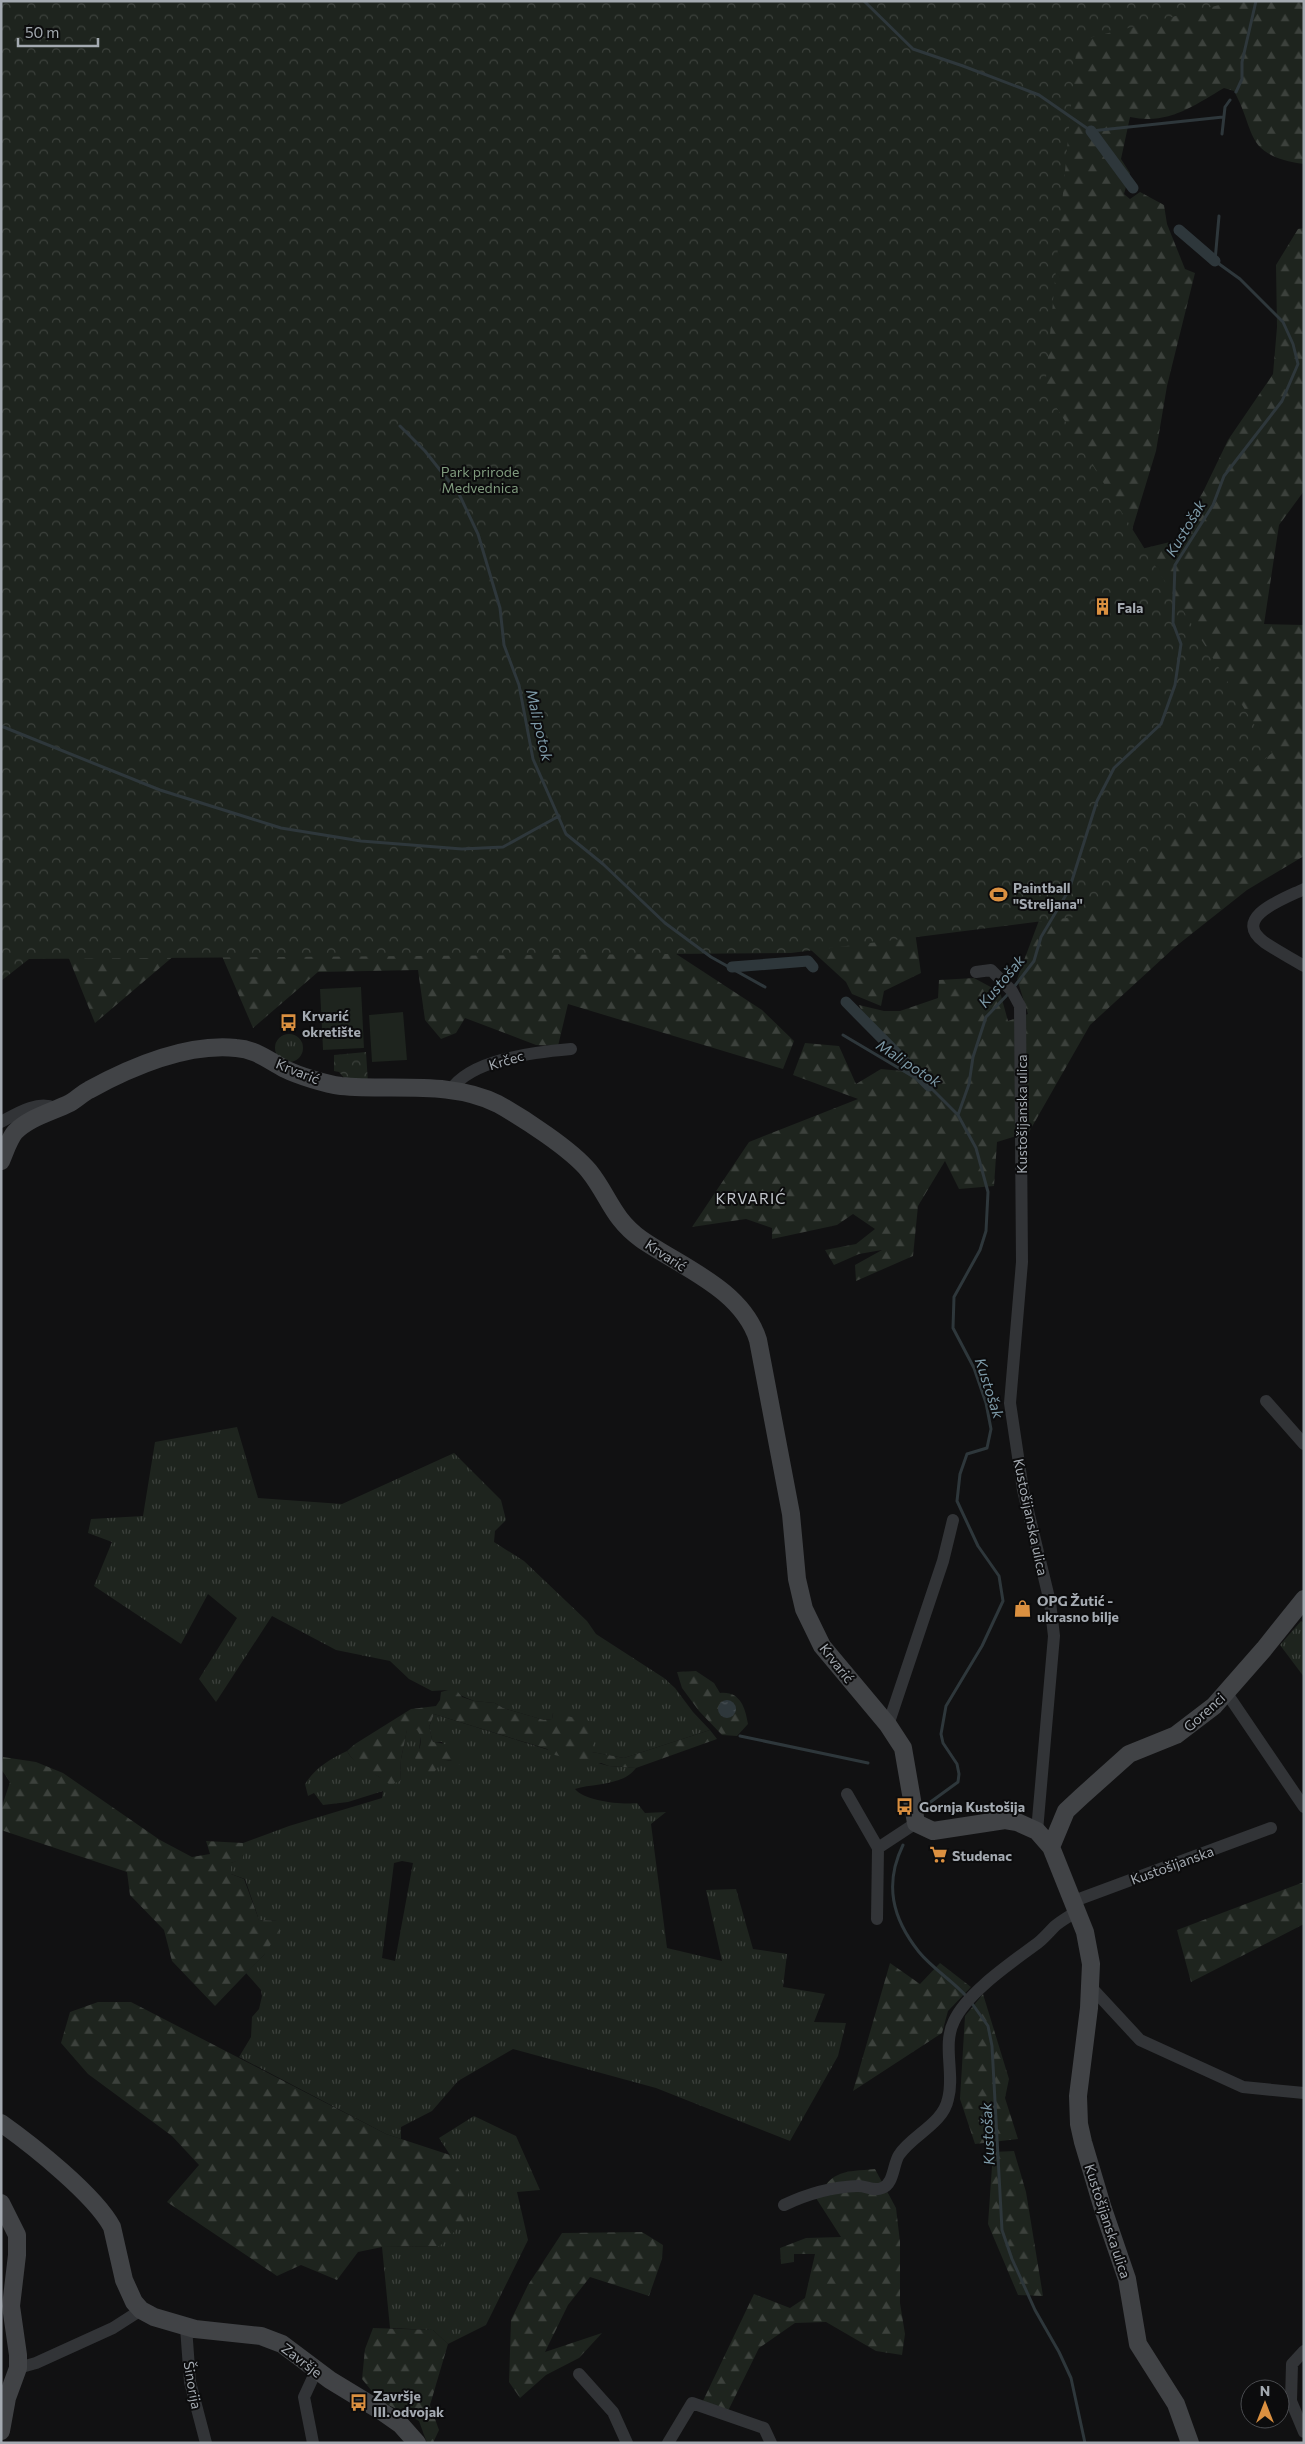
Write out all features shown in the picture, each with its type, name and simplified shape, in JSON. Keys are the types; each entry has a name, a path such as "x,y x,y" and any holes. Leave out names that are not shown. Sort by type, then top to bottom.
{"street":[{"path":"1304,889 1258,914 1253,925 1254,930 1264,942 1304,966"},
{"name":"Kustošijanska ulica","path":"976,972 991,970 1012,991 1020,1006 1022,1262 1010,1403 1023,1490 1050,1602 1054,1636 1037,1831 1051,1846 1076,1906 1089,1949 1090,1986 1079,2079 1079,2124 1092,2176 1127,2279 1138,2344 1176,2404 1190,2443"},
{"name":"Krvarić","path":"1,1161 14,1133 55,1108 71,1102 88,1090 161,1057 235,1047 254,1051 288,1070 334,1085 450,1091 496,1104 574,1157 590,1173 622,1224 722,1291 742,1310 753,1324 758,1340 791,1514 797,1579 804,1609 822,1646 888,1725 903,1748 916,1823"},
{"name":"Krčec","path":"450,1091 456,1082 470,1072 495,1063 533,1052 571,1049"},
{"path":"1,1122 35,1107 50,1106 55,1108"},
{"path":"1266,1401 1304,1444"},
{"path":"888,1725 942,1561 953,1520"},
{"name":"Gorenci","path":"1051,1846 1066,1811 1129,1754 1186,1729 1214,1706 1304,1600"},
{"path":"1226,1692 1304,1807"},
{"path":"847,1794 878,1848 876,1919"},
{"path":"878,1848 916,1823 933,1831 1004,1820 1017,1822 1037,1831"},
{"name":"Kustošijanska","path":"784,2205 800,2197 832,2190 858,2185 873,2190 888,2184 897,2157 907,2144 942,2112 948,2101 950,2083 949,2034 954,2020 965,2004 1018,1957 1041,1941 1076,1906 1271,1828"},
{"path":"1090,1986 1140,2040 1243,2087 1304,2093"},
{"path":"1,2123 39,2152 93,2202 108,2220 124,2280 134,2302 141,2310 113,2328 36,2363 18,2368"},
{"path":"1,2203 17,2235 17,2255 11,2306 18,2368 4,2399 1,2431"},
{"name":"Završje","path":"141,2310 186,2327 269,2338 293,2351 316,2371 381,2411 401,2426 418,2443"},
{"name":"Šinorija","path":"186,2327 190,2382 206,2443"},
{"path":"1304,2351 1292,2364 1291,2401 1304,2432"},
{"path":"313,2443 304,2397 316,2371"},
{"path":"579,2374 613,2412 627,2443"},
{"path":"668,2443 692,2403 764,2428 771,2443"}],"green space":[{"name":"Park prirode Medvednica","path":"1,1 1304,1 1304,164 1284,160 1271,155 1261,148 1250,130 1234,91 1224,88 1191,107 1169,116 1144,119 1130,117 1121,159 1130,173 1124,194 1130,199 1140,192 1164,205 1167,224 1185,269 1195,273 1167,386 1156,451 1125,553 1174,541 1203,492 1228,440 1273,374 1277,327 1276,265 1298,229 1304,228 1304,491 1279,525 1264,624 1304,625 1304,856 1247,890 1175,947 1090,1025 1029,1132 997,1142 994,1186 959,1189 945,1161 918,1206 913,1256 856,1281 855,1265 882,1250 859,1254 834,1265 825,1250 856,1244 875,1229 853,1214 837,1225 772,1239 772,1228 746,1219 692,1227 749,1142 858,1099 793,1075 805,1043 839,1046 856,1084 881,1069 902,1071 909,1059 863,1014 859,1005 884,1011 900,1011 938,998 939,980 974,978 1000,992 1008,1021 1028,1014 1017,979 1056,875 915,932 921,973 884,991 881,1006 852,994 846,982 811,950 664,946 762,1010 794,1041 783,1069 568,1004 558,1046 536,1045 465,1018 456,1033 441,1039 425,1020 418,970 318,972 253,1028 209,926 95,1023 34,872"},
{"name":"Park prirode Medvednica","path":"1,1 1235,1 1077,41 1045,389 1272,753 1082,916 791,953 29,959 1,981"},
{"path":"361,987 364,1048 323,1050 320,989"},
{"path":"403,1012 407,1060 372,1062 369,1015"},
{"path":"289,1034 299,1038 303,1048 299,1058 289,1062 279,1058 275,1048 279,1038"},
{"path":"366,1052 368,1083 345,1079 339,1072 334,1071 334,1055"},
{"path":"237,1427 258,1498 342,1504 454,1453 501,1500 506,1520 495,1531 494,1542 524,1561 587,1621 596,1634 664,1678 675,1688 693,1712 710,1730 624,1758 592,1752 553,1713 552,1719 544,1720 503,1708 495,1703 474,1701 448,1690 432,1691 409,1679 390,1661 336,1650 272,1616 216,1702 199,1679 237,1618 208,1594 181,1644 94,1586 112,1542 88,1533 91,1519 143,1516 155,1442"},
{"path":"1301,1621 1304,1623 1304,1677 1280,1645"},
{"path":"696,1671 714,1683 720,1693 727,1693 737,1697 740,1701 748,1724 737,1736 722,1735 699,1711 682,1688 677,1672"},
{"path":"448,1690 457,1691 462,1697 474,1701 495,1703 503,1708 544,1720 552,1719 553,1713 594,1722 592,1752 624,1758 710,1730 717,1739 636,1768 609,1766 601,1763 594,1765 555,1755 547,1749 434,1714 429,1727 433,1742 443,1743 454,1749 464,1759 462,1763 458,1765 450,1760 446,1760 440,1764 433,1775 423,1774 415,1758 420,1744 419,1734 417,1730 407,1730 401,1759 400,1781 390,1785 361,1766 347,1751 411,1709 436,1706 440,1700 441,1692"},
{"path":"434,1714 552,1751 609,1766 636,1768 624,1778 616,1781 575,1789 586,1797 613,1803 637,1803 645,1813 666,1812 651,1824 667,1948 722,1961 706,1890 736,1889 753,1949 787,1954 783,1987 825,1994 814,2022 846,2023 838,2056 790,2141 656,2088 513,2049 458,2081 432,2111 401,2127 401,2139 386,2134 239,2057 251,2037 252,2017 259,2009 262,1996 261,1990 246,1973 264,1955 278,1921 259,1920 245,1879 231,1874 231,1863 243,1858 243,1843 289,1826 382,1798 383,1791 348,1802 323,1805 314,1793 308,1796 305,1784 313,1773 347,1751 354,1760 379,1777 400,1781 401,1759 407,1729 417,1730 421,1735 419,1750 439,1763 445,1760 454,1761 442,1742 433,1742 429,1727","holes":["402,1861 413,1863 395,1961 382,1958 394,1863"]},
{"path":"3,1757 36,1762 63,1773 160,1840 192,1857 210,1854 206,1841 243,1843 243,1859 231,1863 231,1874 244,1879 259,1920 278,1921 280,1930 264,1955 215,2006 172,1961 164,1930 130,1895 127,1872 1,1830 1,1809 10,1782 1,1769"},
{"path":"1304,1882 1304,1924 1191,1982 1177,1930"},
{"path":"890,1963 920,1984 940,1963 971,1987 948,2011 942,2033 853,2091"},
{"path":"983,1994 1009,2079 1005,2098 1018,2139 975,2144 960,2099 965,2016"},
{"path":"98,2002 131,2002 386,2134 450,2155 469,2188 464,2222 440,2246 382,2247 358,2252 337,2280 301,2265 277,2276 167,2202 199,2165 172,2136 88,2074 61,2043 70,2012"},
{"path":"474,2116 516,2136 540,2190 517,2192 528,2240 486,2325 448,2344 433,2330 390,2328 382,2247 440,2246 450,2155 439,2138"},
{"path":"1014,2151 1026,2192 1043,2296 1018,2295 988,2224 993,2152"},
{"path":"875,2169 896,2208 900,2242 900,2303 905,2334 902,2355 876,2351 826,2322 795,2323 759,2348 726,2415 701,2405 754,2294 790,2308 805,2298 815,2254 794,2254 794,2262 781,2264 780,2248 806,2238 841,2237 816,2198 822,2189 834,2177 841,2174"},
{"path":"642,2232 663,2245 662,2259 649,2296 590,2277 568,2305 545,2352 602,2333 579,2358 546,2375 520,2398 509,2382 511,2320 528,2285 562,2233"},
{"path":"373,2328 433,2330 448,2344 430,2405 439,2430 433,2443 427,2443 419,2421 379,2400 362,2379 365,2349"}],"water":[{"path":"727,1700 733,1703 736,1709 733,1715 727,1718 721,1715 718,1709 721,1703"}],"waterway":[{"path":"864,1 913,49 1039,95 1091,131 1223,117"},
{"name":"Kustošak","path":"1236,92 1242,79 1242,62 1256,1"},
{"name":"Kustošak","path":"1222,134 1225,107 1230,100"},
{"path":"1091,131 1133,188"},
{"name":"Kustošak","path":"1014,987 1034,961 1041,937 1069,890 1097,801 1114,768 1161,724 1175,685 1181,644 1173,623 1175,565 1213,505 1224,476 1282,401 1298,364 1293,344 1283,322 1240,279 1215,261 1219,216"},
{"path":"1179,230 1215,261"},
{"name":"Mali potok","path":"400,426 425,451 459,494 478,534 500,608 504,645 519,685 533,759 566,834 603,864 665,923 711,957 765,987"},
{"path":"1,726 160,790 281,828 361,841 462,849 503,847 559,816"},
{"path":"732,967 808,961 813,967"},
{"name":"Kustošak","path":"924,1811 925,1806 958,1782 957,1764 943,1743 941,1734 946,1706 982,1646 1003,1601 999,1576 978,1546 957,1501 960,1474 967,1454 987,1448 991,1429 986,1403 974,1368 953,1328 954,1297 980,1250 986,1231 988,1192 976,1148 958,1115 969,1084 973,1057 986,1017 1010,992"},
{"path":"846,1002 929,1086"},
{"name":"Mali potok","path":"843,1035 929,1086 958,1115"},
{"path":"740,1736 868,1763"},
{"name":"Kustošak","path":"903,1845 897,1859 893,1887 894,1900 902,1926 919,1952 967,1997"},
{"name":"Kustošak","path":"971,2002 988,2026 992,2046 1002,2230 1012,2259 1035,2310 1059,2352 1071,2378 1085,2443"}],"place":[{"name":"Fala","path":"1103,607"},
{"name":"Paintball \"Streljana\"","path":"999,895"},
{"name":"Krvarić okretište","path":"288,1023"},
{"name":"OPG Žutić - ukrasno bilje","path":"1023,1608"},
{"name":"Gornja Kustošija","path":"905,1806"},
{"name":"Studenac","path":"938,1855"},
{"name":"Završje III. odvojak","path":"359,2403"}],"district":[{"name":"KRVARIĆ","path":"751,1198"}]}
